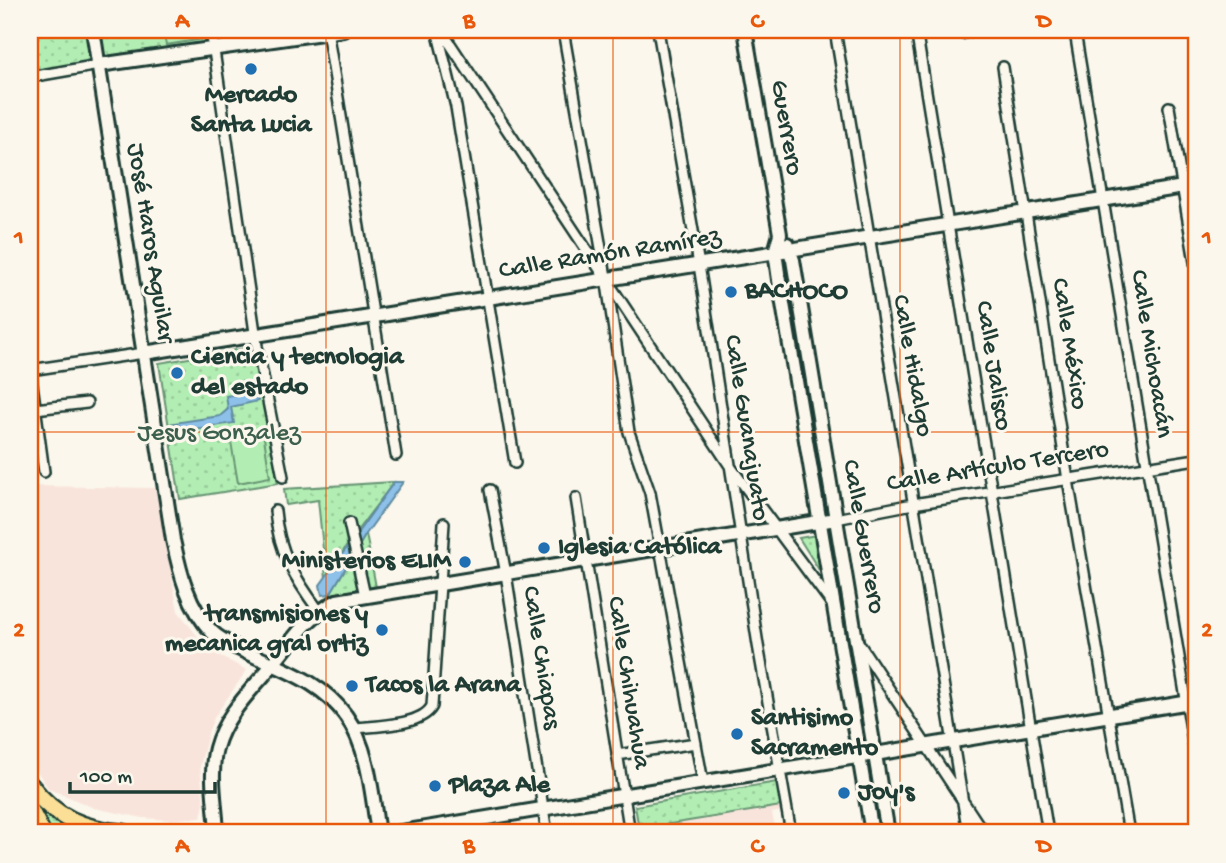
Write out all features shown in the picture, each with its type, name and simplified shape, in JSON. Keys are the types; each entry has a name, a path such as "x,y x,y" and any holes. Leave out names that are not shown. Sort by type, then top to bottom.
{"highway":[{"path":"30,785 44,803 65,818 103,832 124,833"},
{"path":"30,810 42,833"}],"street":[{"name":"José Haros Aguilar","path":"93,30 173,540 188,596 200,617 223,641 303,678 323,691 340,708 354,728 364,755 378,833"},
{"path":"211,30 256,334 283,477"},
{"path":"30,77 215,47 343,30"},
{"path":"439,30 732,469 833,606"},
{"path":"439,30 456,107 515,463"},
{"path":"563,30 578,129 606,277 629,432 650,492 703,782"},
{"name":"Calle Guanajuato","path":"658,30 791,833"},
{"name":"Guerrero","path":"746,30 780,234 775,252"},
{"name":"Calle Hidalgo","path":"835,30 968,833"},
{"name":"Calle Jalisco","path":"916,30 1048,833"},
{"path":"327,31 396,455"},
{"name":"Calle Michoacán","path":"1076,38 1148,467 1192,701 1196,759"},
{"name":"Calle México","path":"1003,67 1068,480 1129,833"},
{"path":"1169,107 1196,268"},
{"name":"Calle Ramón Ramírez","path":"30,369 1196,185"},
{"name":"Guerrero","path":"780,234 791,249"},
{"name":"Calle Guerrero","path":"791,249 857,640 872,833"},
{"name":"Calle Guerrero","path":"775,252 833,606 888,833"},
{"path":"30,369 44,472"},
{"path":"35,409 88,402"},
{"name":"Calle Artículo Tercero","path":"217,833 214,769 216,748 231,715 303,625 319,611 337,601 1196,459"},
{"name":"Calle Chiapas","path":"490,490 547,833"},
{"name":"Calle Chihuahua","path":"576,498 631,833"},
{"path":"275,512 285,559 298,583 319,611"},
{"path":"349,523 365,596"},
{"path":"354,728 415,720 422,718 430,710 444,523"},
{"path":"857,640 984,833"},
{"path":"396,833 469,827 542,809 1192,701"},
{"path":"617,755 696,743"}],"shaded area":[{"path":"30,486 156,488 178,611 208,650 247,670 215,716 209,730 200,766 204,804 201,817 170,820 143,818 94,808 48,788 30,760"},
{"path":"777,782 782,811 772,813 776,833 640,833 635,806"}],"green space":[{"path":"30,30 207,30 209,44 30,72"},
{"path":"163,30 201,30 203,39 166,45"},
{"name":"Jesus Gonzalez","path":"254,347 278,483 180,499 159,363"},
{"path":"263,431 270,477 238,483 230,436"},
{"path":"394,482 353,536 326,578 318,500 286,505 284,489"},
{"path":"366,534 376,587 330,594"},
{"path":"817,535 824,578 799,538"},
{"path":"777,782 781,806 639,829 635,806"},
{"path":"30,796 52,819 81,833 48,833"}],"water":[{"path":"944,30 994,30 963,40"},
{"path":"257,391 258,401 231,407 234,423 187,430 174,423 220,416 228,409 226,396"},
{"path":"394,482 403,482 366,534 330,594 322,595 320,585"}],"place":[{"name":"Mercado Santa Lucia","path":"251,69"},
{"name":"BACHOCO","path":"731,292"},
{"name":"Ciencia y tecnologia del estado","path":"177,373"},
{"name":"Iglesia Católica","path":"544,548"},
{"name":"Ministerios ELIM","path":"465,562"},
{"name":"transmisiones y mecanica gral ortiz","path":"382,630"},
{"name":"Tacos la Arana","path":"352,686"},
{"name":"Santisimo Sacramento","path":"737,734"},
{"name":"Plaza Ale","path":"435,786"},
{"name":"Joy's","path":"844,793"}]}
